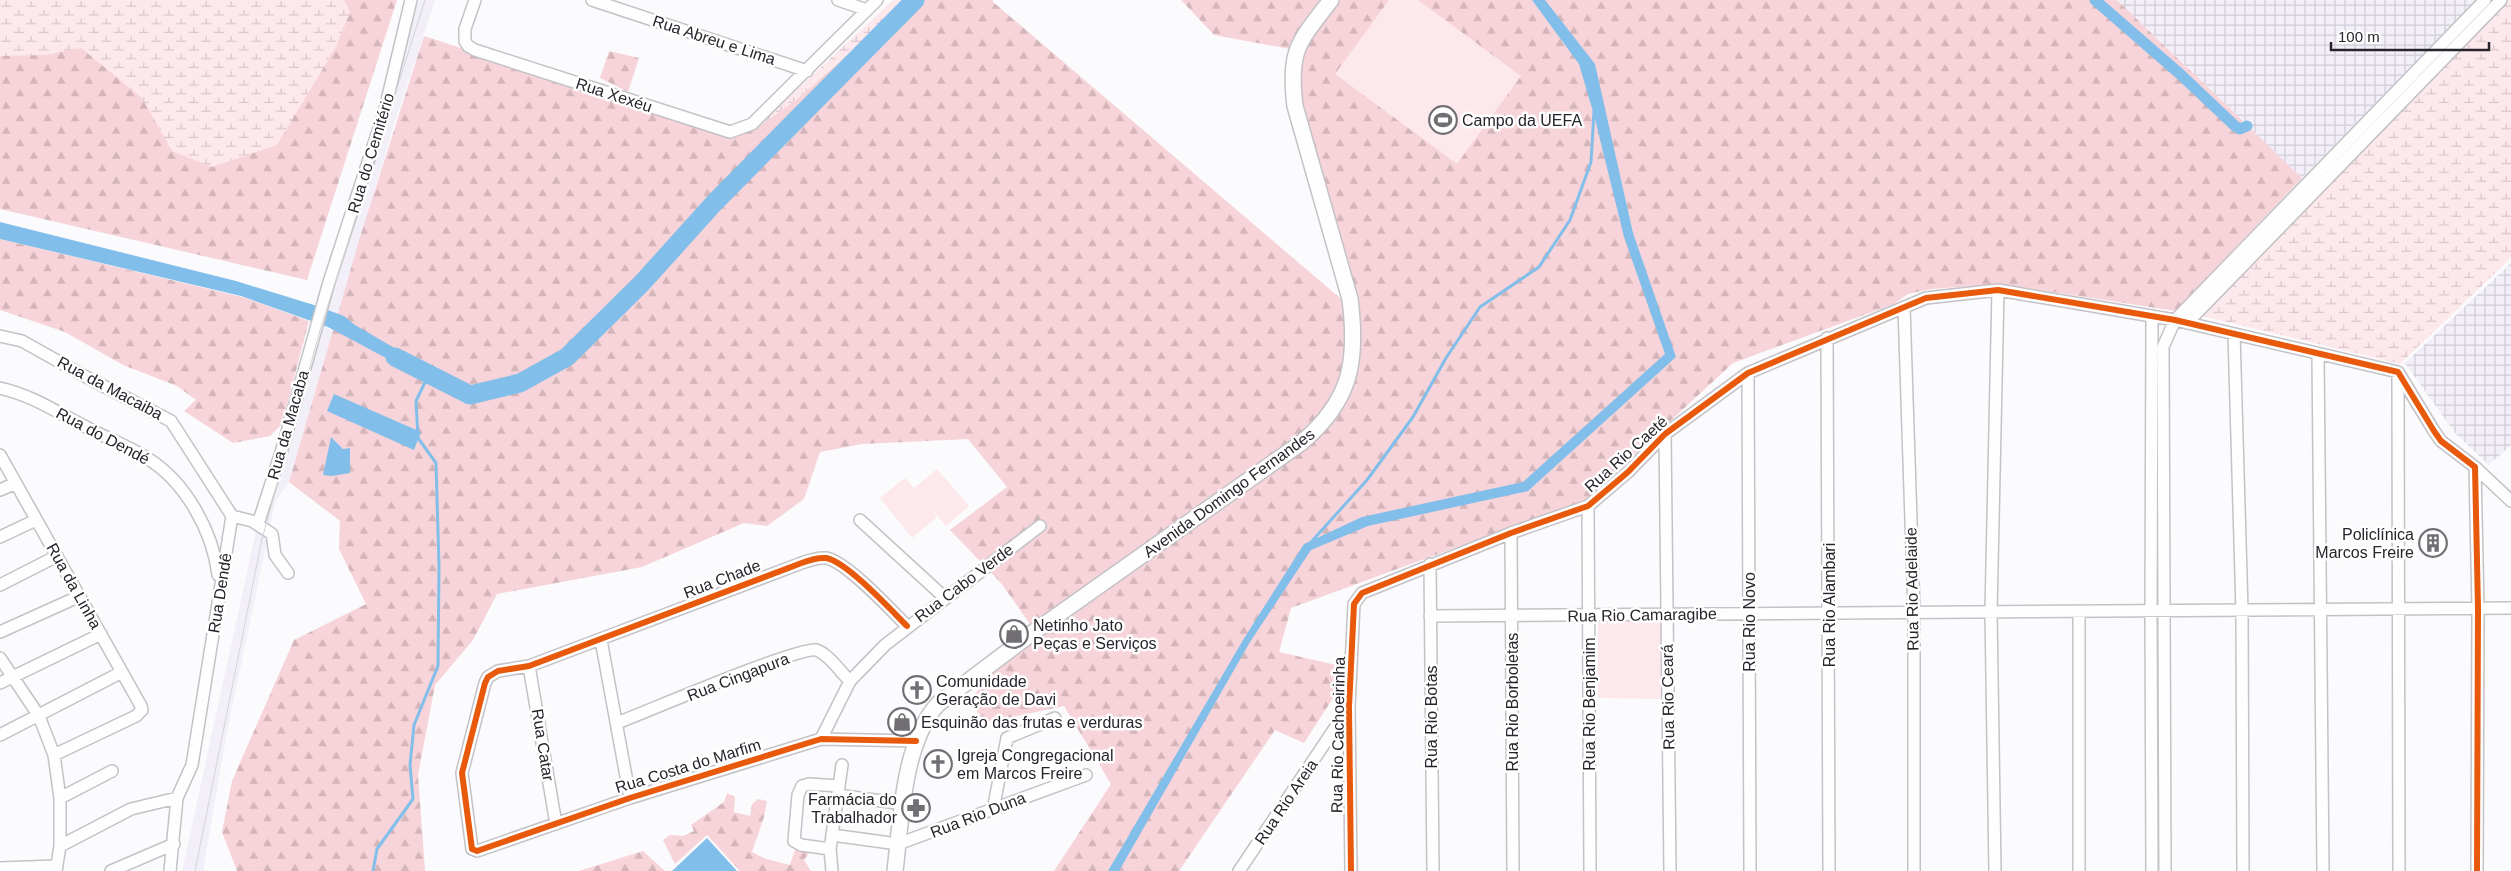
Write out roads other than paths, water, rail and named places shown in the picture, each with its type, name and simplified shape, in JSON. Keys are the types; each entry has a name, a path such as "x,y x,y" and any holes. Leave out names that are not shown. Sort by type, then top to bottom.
{"main road":[{"name":"Avenida Domingo Fernandes","path":"895,871 904,804 916,742 926,717 954,690 1300,443 1328,417 1340,398 1350,373 1353,356 1354,332 1350,299 1295,106 1292,87 1295,50 1331,0"}],"street":[{"name":"Rua do Cemitério","path":"316,324 384,113 411,0"},
{"name":"Rua Xexéu","path":"475,0 464,36 468,46 475,50 730,132 752,124 807,71"},
{"name":"Rua Abreu e Lima","path":"592,0 807,71"},
{"path":"838,0 867,10"},
{"path":"807,71 877,0"},
{"path":"2165,871 2163,347 2174,320 2484,0"},
{"path":"2187,323 2501,0"},
{"path":"1995,871 1992,612 1998,290"},
{"name":"Rua Rio Caeté","path":"1356,599 1362,593 1430,564 1588,506 1628,472 1665,434 1748,372 1926,298 1998,290 2152,318 2174,320 2398,372"},
{"name":"Rua Rio Adelaide","path":"1904,307 1914,612 1914,871"},
{"path":"2152,318 2150,611 2152,871"},
{"name":"Rua da Macaba","path":"258,524 284,443 316,324"},
{"path":"2234,334 2242,610 2243,871"},
{"name":"Rua da Macaiba","path":"0,336 22,341 88,378 165,416 177,428 207,480 232,516"},
{"name":"Rua Rio Alambari","path":"1827,338 1829,871"},
{"path":"2318,354 2323,871"},
{"name":"Rua Rio Novo","path":"1748,372 1750,871"},
{"path":"2398,372 2434,431 2511,501"},
{"path":"2398,372 2399,871"},
{"name":"Rua do Dendé","path":"0,388 30,397 148,459 168,476 187,498 212,543 220,589"},
{"name":"Rua Rio Ceará","path":"1665,434 1670,871"},
{"name":"Rua da Linha","path":"0,455 142,710 136,716 54,755"},
{"path":"2475,468 2478,608 2477,871"},
{"path":"0,490 16,483"},
{"name":"Rua Rio Benjamim","path":"1588,506 1590,871"},
{"path":"232,516 246,518 274,536 275,555 288,573"},
{"name":"Rua Dendê","path":"177,798 192,764 232,516"},
{"path":"0,538 36,520"},
{"path":"860,520 944,597"},
{"name":"Rua Cabo Verde","path":"821,739 850,681 906,626 1040,526"},
{"name":"Rua Rio Borboletas","path":"1511,533 1513,871"},
{"path":"0,585 57,556"},
{"name":"Rua Chade","path":"474,852 462,773 485,683 488,677 498,671 530,666 799,564 823,558 832,560 847,570 906,626"},
{"name":"Rua Rio Botas","path":"1430,564 1432,871"},
{"path":"0,632 80,596"},
{"name":"Rua Rio Cachoeirinha","path":"1351,871 1349,707 1356,599"},
{"name":"Rua Rio Camaragibe","path":"1430,616 2511,608"},
{"path":"2079,611 2079,871"},
{"path":"0,683 101,634"},
{"path":"601,640 630,798"},
{"name":"Rua Cingapura","path":"617,724 781,659 810,650 824,655 850,681"},
{"path":"0,658 39,716 54,755 60,798 60,846 57,869 0,868"},
{"name":"Rua Catar","path":"530,666 556,824"},
{"path":"0,735 122,672"},
{"name":"Rua Rio Areia","path":"1239,871 1349,707"},
{"path":"993,810 1007,738 1055,718"},
{"name":"Rua Costa do Marfim","path":"474,852 630,798 821,739 916,742"},
{"path":"832,871 830,849 842,765"},
{"path":"60,798 112,771"},
{"name":"Rua Rio Duna","path":"898,844 1086,775"},
{"path":"830,849 801,845 794,841 798,795 802,786 809,784 904,804"},
{"path":"60,846 131,809 177,798 170,871"},
{"path":"832,835 898,844"},
{"path":"111,871 174,844"}],"water":[{"path":"1532,0 1545,0 1595,64 1633,233 1676,357 1528,491 1368,526 1311,550 1250,642 1119,871 1108,871 1243,640 1304,544 1362,517 1523,482 1665,354 1624,237 1594,115 1579,64"},
{"path":"0,222 236,281 314,305 344,316 355,325 422,364 414,373 328,327 241,296 0,239"},
{"path":"334,394 421,432 414,450 327,411"},
{"path":"331,437 343,449 350,448 350,473 332,476 323,475"},
{"path":"707,838 737,871 672,871"}],"waterway":[{"path":"395,357 470,395 520,383 567,357 642,283 715,202 915,0"},
{"path":"2095,0 2180,74 2235,126 2240,129 2247,126"},
{"path":"1312,541 1367,480 1413,417 1446,358 1480,307 1539,267 1570,220 1591,162 1594,111"},
{"path":"373,871 377,849 413,799 410,765 414,725 438,666 439,566 436,463 418,438 416,401 429,374"}],"tram line":[{"path":"195,871 262,539 321,327 425,0"}],"place":[{"name":"Campo da UEFA","path":"1443,120"},
{"name":"Policlínica Marcos Freire","path":"2433,543"},
{"name":"Netinho Jato Peças e Serviços","path":"1014,634"},
{"name":"Comunidade Geração de Davi","path":"917,690"},
{"name":"Esquinão das frutas e verduras","path":"902,722"},
{"name":"Igreja Congregacional em Marcos Freire","path":"938,764"},
{"name":"Farmácia do Trabalhador","path":"916,808"}]}
